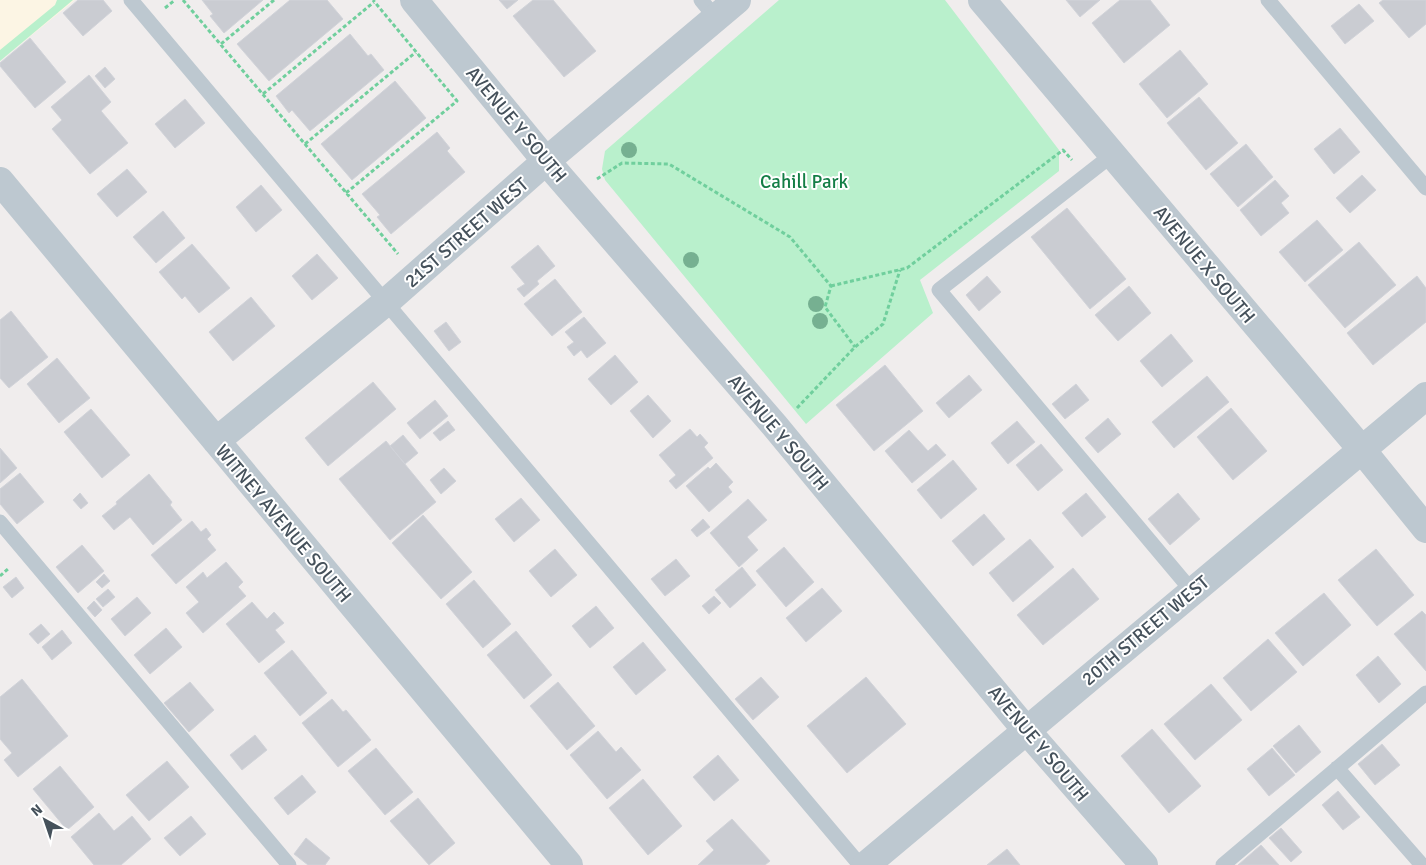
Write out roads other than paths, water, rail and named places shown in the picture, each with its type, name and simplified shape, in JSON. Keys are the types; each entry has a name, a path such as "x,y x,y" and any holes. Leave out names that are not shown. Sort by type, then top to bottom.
{"street":[{"name":"AVENUE Y SOUTH","path":"414,0 546,161 776,426 1026,730 1144,865"},
{"name":"21ST STREET WEST","path":"216,441 416,276 546,161 708,9 736,0"},
{"name":"AVENUE X SOUTH","path":"982,0 1362,450 1426,529"},
{"name":"WITNEY AVENUE SOUTH","path":"0,181 569,865"},
{"name":"20TH STREET WEST","path":"866,865 1426,396"}],"lane":[{"path":"131,0 860,865"},
{"path":"1268,0 1426,188"},
{"path":"1112,155 938,290 1192,591"},
{"path":"0,522 290,865"},
{"path":"1223,865 1426,693"},
{"path":"1337,768 1422,865"}],"park label":[{"name":"Cahill Park","path":"804,181"}]}
